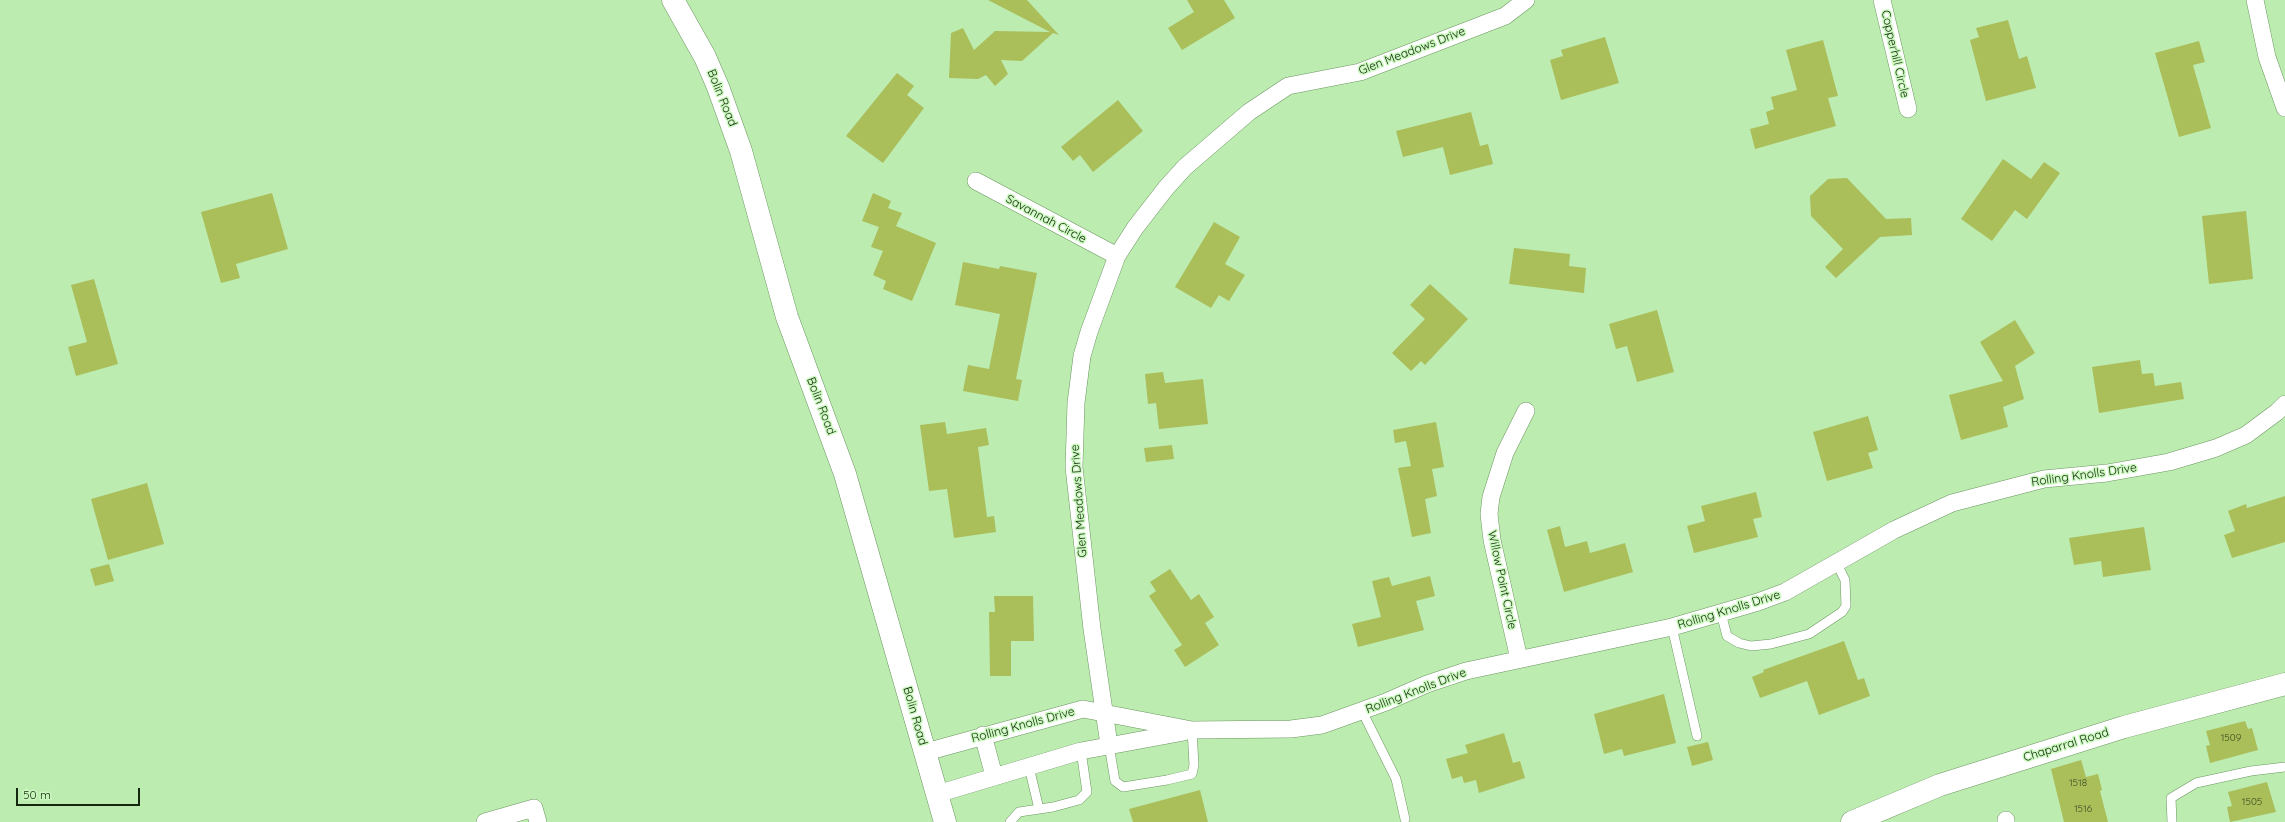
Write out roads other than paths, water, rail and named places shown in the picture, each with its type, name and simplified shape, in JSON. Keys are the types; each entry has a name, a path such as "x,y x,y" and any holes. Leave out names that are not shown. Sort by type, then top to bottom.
{"street":[{"name":"Bolin Road","path":"673,0 705,57 741,151 787,317 845,474 945,822"},
{"name":"Glen Meadows Drive","path":"1109,745 1079,527 1074,467 1074,435 1076,403 1082,356 1089,332 1117,256 1135,228 1166,188 1185,167 1250,112 1288,86 1360,72 1504,16 1526,0"},
{"name":"Copperhill Circle","path":"1882,0 1908,109"},
{"path":"2255,0 2267,57 2285,108"},
{"name":"Savannah Circle","path":"976,181 1117,256"},
{"name":"Rolling Knolls Drive","path":"926,752 983,735 1083,709 1192,730 1291,729 1322,725 1362,711 1433,682 1466,671 1672,627 1785,592 1900,527 1952,503 2044,479 2107,473 2169,462 2216,448 2246,435 2277,412 2285,404"},
{"name":"Willow Point Circle","path":"1519,659 1492,540 1489,514 1491,497 1505,453 1526,411"},
{"name":"Chaparral Road","path":"1852,822 1940,785 2124,727 2285,684"},
{"name":"Rolling Knolls Drive","path":"937,794 994,776 1081,752 1109,745 1151,740 1192,730"},
{"path":"983,735 994,776"},
{"path":"485,822 534,808 538,822"}],"lane":[{"path":"1721,613 1727,636 1739,643 1751,646 1771,644 1809,634 1832,620 1846,606 1845,580 1836,562"},
{"path":"1672,627 1697,736"},
{"path":"1362,711 1396,779 1405,819"},
{"path":"1109,745 1115,781 1123,787 1167,780 1192,774 1194,765 1192,730"},
{"path":"1010,822 1019,812 1080,800 1086,792 1081,752"},
{"path":"1029,767 1039,809"},
{"path":"2172,822 2171,798 2196,783 2251,771 2285,767"}]}
